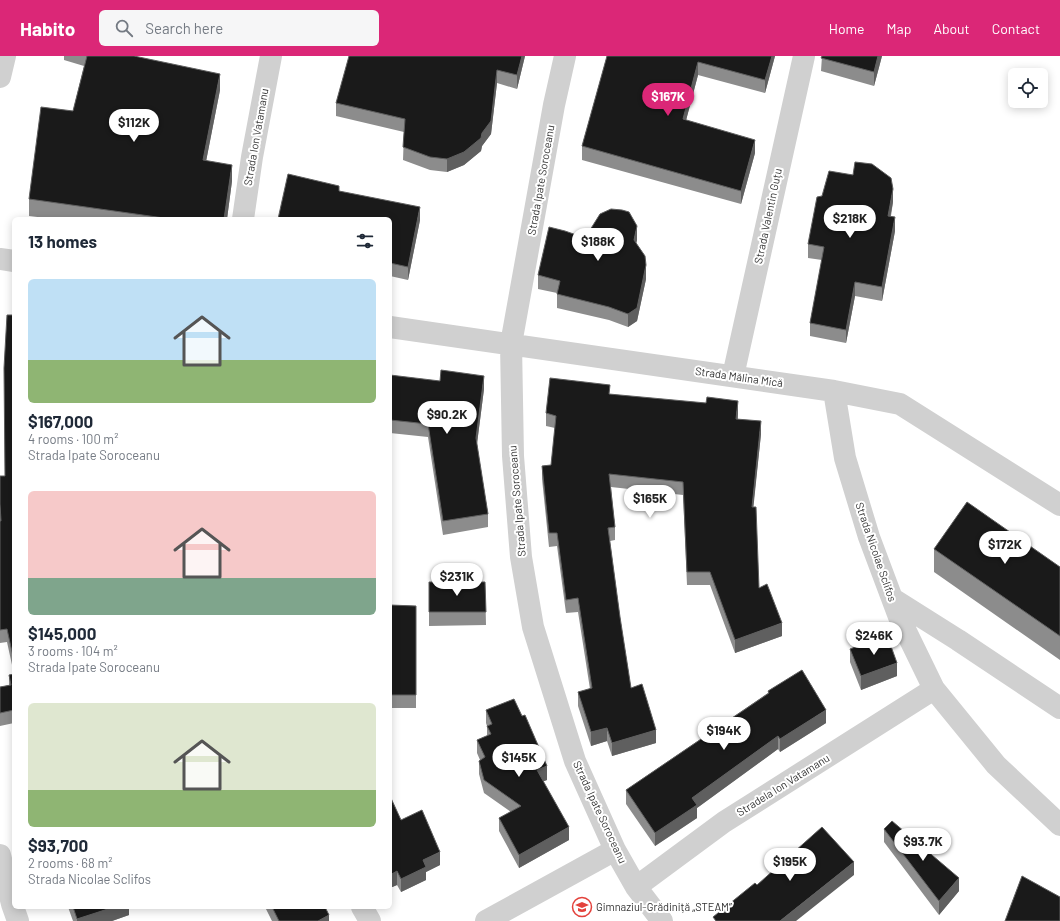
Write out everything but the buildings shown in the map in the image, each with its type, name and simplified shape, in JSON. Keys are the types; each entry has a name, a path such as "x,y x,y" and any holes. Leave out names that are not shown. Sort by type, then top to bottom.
{"street":[{"path":"0,77 5,56"},
{"name":"Strada Ion Vatamanu","path":"243,217 252,157 271,56"},
{"name":"Strada Ipate Soroceanu","path":"565,56 554,105 511,344 513,456 521,557 533,627 575,761 615,850 636,887 662,921"},
{"name":"Strada Valentin Guțu","path":"733,376 804,56"},
{"path":"0,259 12,261"},
{"name":"Strada Mălina Mică","path":"392,327 834,390 900,404 1060,505"},
{"name":"Strada Nicolae Sclifos","path":"834,390 845,458 868,537 899,617 934,690 996,766 1060,825"},
{"path":"893,599 1060,708"},
{"name":"Stradela Ion Vatamanu","path":"636,887 724,822 934,690"},
{"path":"486,921 615,850"},
{"path":"0,855 10,911"},
{"path":"363,909 370,921"}],"place":[{"name":"Gimnaziul-Grădiniță „STEAM”","path":"582,907"}]}
